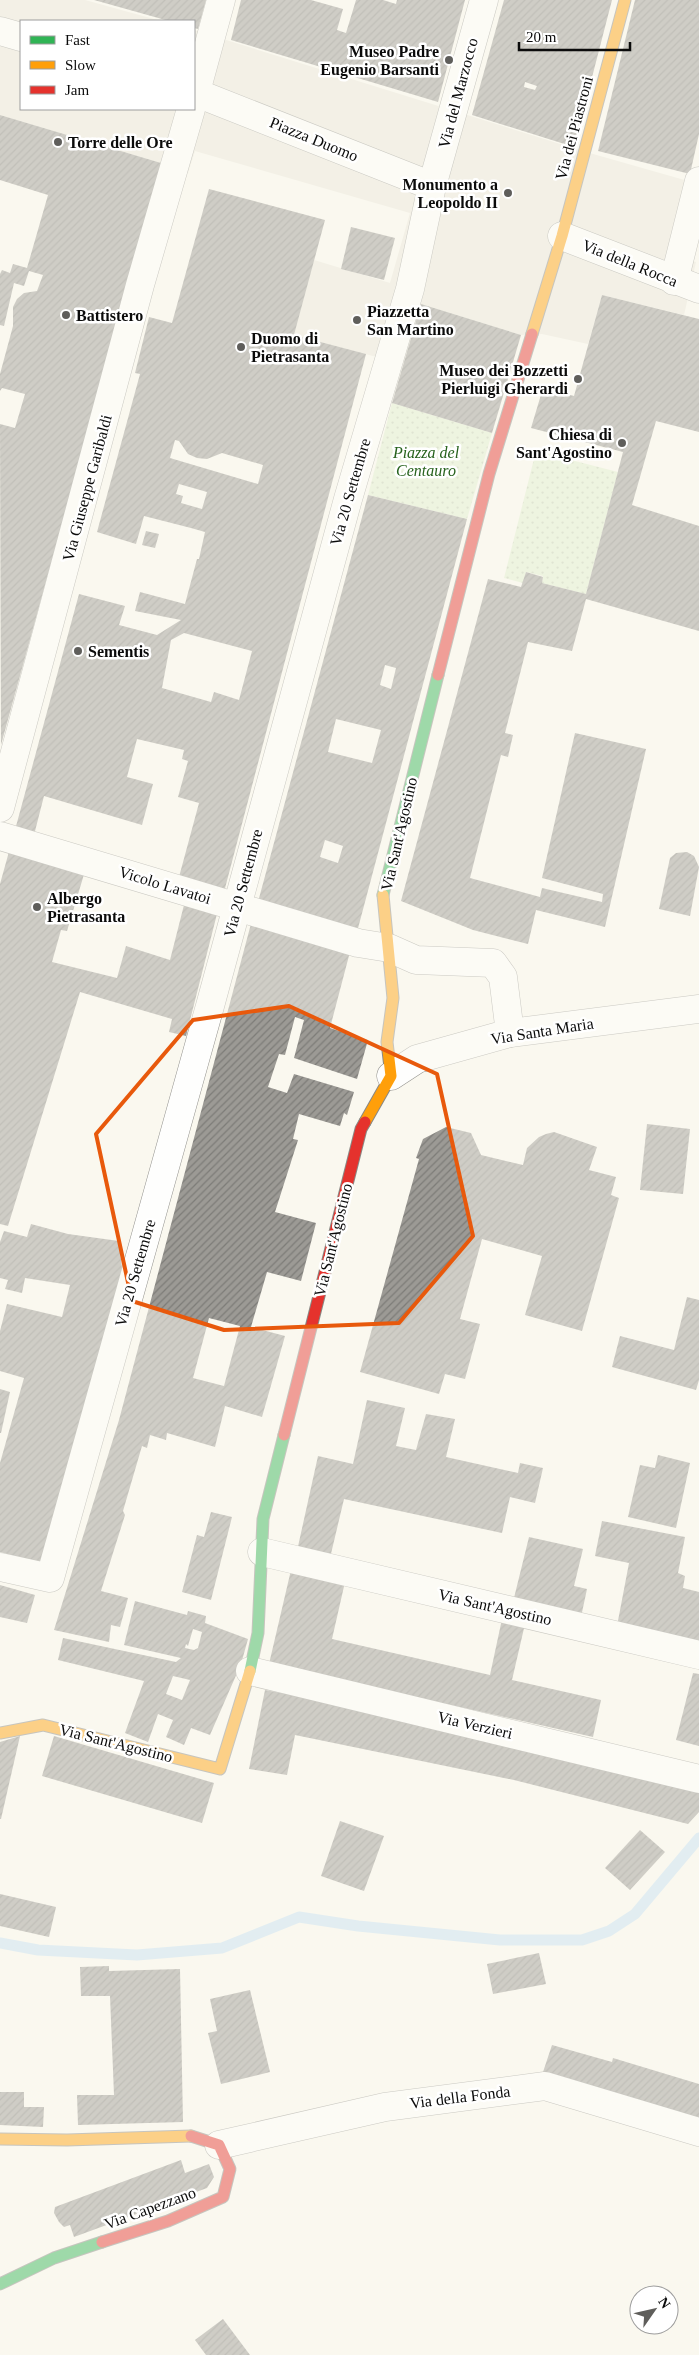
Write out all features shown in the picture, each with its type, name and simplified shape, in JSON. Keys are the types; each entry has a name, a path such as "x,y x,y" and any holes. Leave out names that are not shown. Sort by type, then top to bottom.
{"street":[{"path":"195,91 221,0"},
{"name":"Via del Marzocco","path":"432,186 484,0"},
{"name":"Via dei Piastroni","path":"562,236 625,0"},
{"path":"0,30 20,37"},
{"name":"Piazza Duomo","path":"195,99 432,186"},
{"name":"Via Giuseppe Garibaldi","path":"0,808 190,110"},
{"path":"686,285 699,181"},
{"name":"Via 20 Settembre","path":"0,1567 50,1578 237,906 348,498 410,289 432,186"},
{"name":"Via della Rocca","path":"562,236 686,285"},
{"name":"Via Sant'Agostino","path":"0,1733 43,1724 220,1769 250,1671 258,1633 263,1519 361,1129 391,1076 387,1042 394,998 383,894 385,884 489,474 562,236"},
{"name":"Vicolo Lavatoi","path":"0,836 358,943 389,948 416,960 493,963 503,977 510,1033"},
{"name":"Via Santa Maria","path":"391,1076 416,1059 510,1033 699,1010"},
{"name":"Via Sant'Agostino","path":"262,1552 699,1655"},
{"name":"Via Verzieri","path":"250,1671 699,1779"},
{"name":"Via della Fonda","path":"219,2145 385,2107 545,2086 699,2132"},
{"path":"0,2139 67,2140 195,2136 219,2145"},
{"name":"Via Capezzano","path":"0,2284 74,2251 195,2212 222,2197 230,2169 219,2145"}],"highlighted area":[{"path":"289,1006 437,1074 473,1236 399,1323 224,1330 132,1301 96,1134 193,1020"}],"green space":[{"name":"Piazza del Centauro","path":"392,403 492,433 467,519 368,495"},
{"path":"536,451 618,472 586,594 542,583 543,576 526,572 523,583 504,578"}],"shaded area":[{"path":"0,0 85,0 157,20 20,20 20,110 195,110 195,30 586,152 695,183 685,259 696,262 684,315 602,295 588,344 542,334 521,335 421,304 403,364 294,335 314,260 390,283 410,213 195,151 188,173 161,163 0,115"}],"building":[{"path":"94,0 206,0 198,29 195,28 195,20 165,20"},
{"path":"241,0 311,0 343,9 337,30 346,33 356,0 383,0 396,4 397,0 465,0 438,102 231,40"},
{"path":"504,0 612,0 574,147 472,115","holes":["525,82 537,86 535,90 524,87"]},
{"path":"635,0 699,0 699,134 690,174 598,151"},
{"path":"0,115 161,163 1,745 0,424 15,428 25,394 2,388 0,391 0,374 13,326 13,307 17,299 24,293 37,291 43,275 29,271 24,286 14,283 4,326 0,325 0,274 2,270 10,273 13,264 27,268 48,195 0,180"},
{"path":"209,189 325,220 294,335 366,354 224,892 179,877 199,803 178,797 188,761 182,759 184,750 137,739 127,777 153,784 142,825 44,796 34,835 15,830 79,594 125,606 119,625 157,635 181,620 135,611 140,592 185,604 205,532 144,516 136,544 97,532 140,374 135,373 149,317 172,323","holes":["175,440 179,441 188,454 197,458 207,459 222,453 263,465 258,484 170,458","179,484 207,492 202,509 181,503 183,496 176,494","184,633 252,651 239,700 214,692 211,702 162,688 171,640"]},
{"path":"351,227 395,238 384,280 341,269"},
{"path":"602,295 699,319 699,432 656,421 632,505 699,526 699,631 586,599 572,651 528,642 505,733 513,735 508,757 501,755 470,878 540,897 542,888 602,902 603,894 542,878 575,733 646,749 605,927 536,910 528,944 473,930 401,901 488,579 521,587 526,572 543,577 542,583 586,594 623,452 531,428 543,388 574,396"},
{"path":"421,304 521,335 492,433 392,403"},
{"path":"368,495 467,519 357,932 258,902","holes":["385,665 396,668 391,689 380,685","336,719 381,730 372,763 328,752","325,840 343,846 338,863 320,857"]},
{"path":"146,531 159,534 155,548 142,545"},
{"path":"10,848 85,871 67,931 61,930 52,962 117,978 126,946 170,960 185,901 218,910 186,1036 169,1032 172,1019 80,992 8,1226 0,1224 0,884"},
{"path":"687,852 694,856 699,867 690,916 659,909 670,858 676,853"},
{"path":"252,920 351,948 330,1028 368,1040 357,1079 294,1058 304,1020 295,1017 285,1055 279,1054 268,1087 287,1093 294,1074 354,1092 347,1115 344,1113 340,1126 299,1114 293,1139 298,1140 275,1212 316,1223 301,1281 267,1272 251,1327 285,1336 262,1417 225,1406 215,1447 167,1433 166,1440 150,1435 147,1448 142,1446 123,1511 125,1515 101,1591 128,1598 120,1627 111,1625 109,1642 54,1630 119,1420","holes":["209,1318 240,1326 224,1386 193,1378"]},
{"path":"647,1124 690,1129 683,1194 640,1190"},
{"path":"446,1127 471,1133 481,1155 523,1165 527,1148 539,1137 554,1132 597,1147 589,1170 616,1177 611,1195 619,1198 582,1331 525,1315 542,1256 482,1239 460,1319 480,1324 465,1379 445,1374 439,1394 360,1372 419,1159 416,1158 423,1139"},
{"path":"31,1224 68,1234 119,1241 122,1268 45,1564 0,1552 0,1463 24,1378 0,1371 0,1331 7,1304 62,1317 70,1285 25,1278 22,1293 5,1289 8,1280 0,1278 0,1242 4,1231 27,1237"},
{"path":"687,1297 699,1300 699,1380 696,1390 612,1367 620,1336 674,1350"},
{"path":"0,1389 10,1392 1,1433 0,1433"},
{"path":"367,1400 405,1408 396,1446 416,1450 426,1414 455,1419 446,1457 518,1473 520,1463 543,1468 535,1503 510,1497 502,1533 344,1499 330,1558 297,1551 318,1456 353,1464"},
{"path":"658,1455 690,1463 676,1528 628,1517 640,1465 655,1468"},
{"path":"211,1512 232,1517 211,1600 182,1592 197,1535 204,1537"},
{"path":"602,1521 685,1537 678,1573 685,1576 683,1588 699,1592 699,1642 617,1626 629,1563 595,1556"},
{"path":"529,1537 583,1549 574,1586 587,1589 581,1617 513,1602"},
{"path":"291,1570 345,1582 332,1639 490,1675 502,1619 525,1624 512,1680 601,1700 593,1737 269,1664"},
{"path":"0,1585 35,1595 27,1623 0,1617"},
{"path":"135,1601 187,1615 188,1611 206,1616 205,1623 248,1639 241,1664 210,1735 191,1728 184,1745 166,1737 173,1720 158,1714 148,1742 125,1733 144,1681 58,1660 63,1638 176,1662 181,1658 124,1645","holes":["193,1629 202,1632 198,1648 194,1650 185,1648 186,1644 188,1646","173,1676 190,1680 182,1700 166,1694"]},
{"path":"693,1673 699,1674 699,1746 676,1740"},
{"path":"265,1690 362,1708 699,1790 699,1812 688,1824 514,1780 295,1735 287,1775 249,1769"},
{"path":"20,1736 1,1819 0,1819 0,1742"},
{"path":"54,1736 214,1783 202,1823 42,1776"},
{"path":"340,1821 384,1836 364,1891 321,1876"},
{"path":"640,1830 665,1852 630,1890 605,1868"},
{"path":"0,1894 56,1907 49,1937 0,1926"},
{"path":"539,1953 546,1984 493,1994 487,1964"},
{"path":"109,1966 109,1971 180,1969 183,2122 78,2125 77,2095 114,2095 110,1996 81,1996 80,1967"},
{"path":"250,1990 270,2072 221,2084 208,2033 217,2031 210,1999"},
{"path":"552,2045 612,2062 613,2058 699,2084 699,2118 543,2072"},
{"path":"0,2092 24,2092 24,2107 44,2107 43,2127 0,2125"},
{"path":"181,2160 185,2173 209,2164 214,2177 207,2188 74,2237 70,2225 64,2227 54,2213 55,2207"},
{"path":"223,2319 250,2355 206,2355 195,2340"}],"waterway":[{"path":"0,1943 38,1950 137,1955 222,1948 299,1917 358,1926 500,1940 582,1940 609,1931 635,1914 699,1838"}],"traffic: fast":[{"path":"383,895 438,675"},
{"path":"250,1671 258,1633 263,1519 284,1435"},
{"path":"0,2284 54,2258 102,2242"}],"traffic: slow":[{"path":"532,334 562,236 625,0"},
{"path":"365,1122 391,1076 387,1042 393,998 383,895"},
{"path":"0,1733 43,1725 220,1769 250,1671"},
{"path":"0,2139 67,2140 191,2136"}],"traffic: jam":[{"path":"438,675 489,474 532,334"},
{"path":"284,1435 361,1129 365,1122"},
{"path":"102,2242 168,2221 223,2197 230,2169 219,2145 191,2136"}],"place":[{"name":"Museo Padre Eugenio Barsanti","path":"449,60"},
{"name":"Torre delle Ore","path":"58,142"},
{"name":"Monumento a Leopoldo II","path":"508,193"},
{"name":"Battistero","path":"66,315"},
{"name":"Piazzetta San Martino","path":"357,320"},
{"name":"Duomo di Pietrasanta","path":"241,347"},
{"name":"Museo dei Bozzetti Pierluigi Gherardi","path":"578,379"},
{"name":"Chiesa di Sant'Agostino","path":"622,443"},
{"name":"Sementis","path":"78,651"},
{"name":"Albergo Pietrasanta","path":"37,907"}]}
